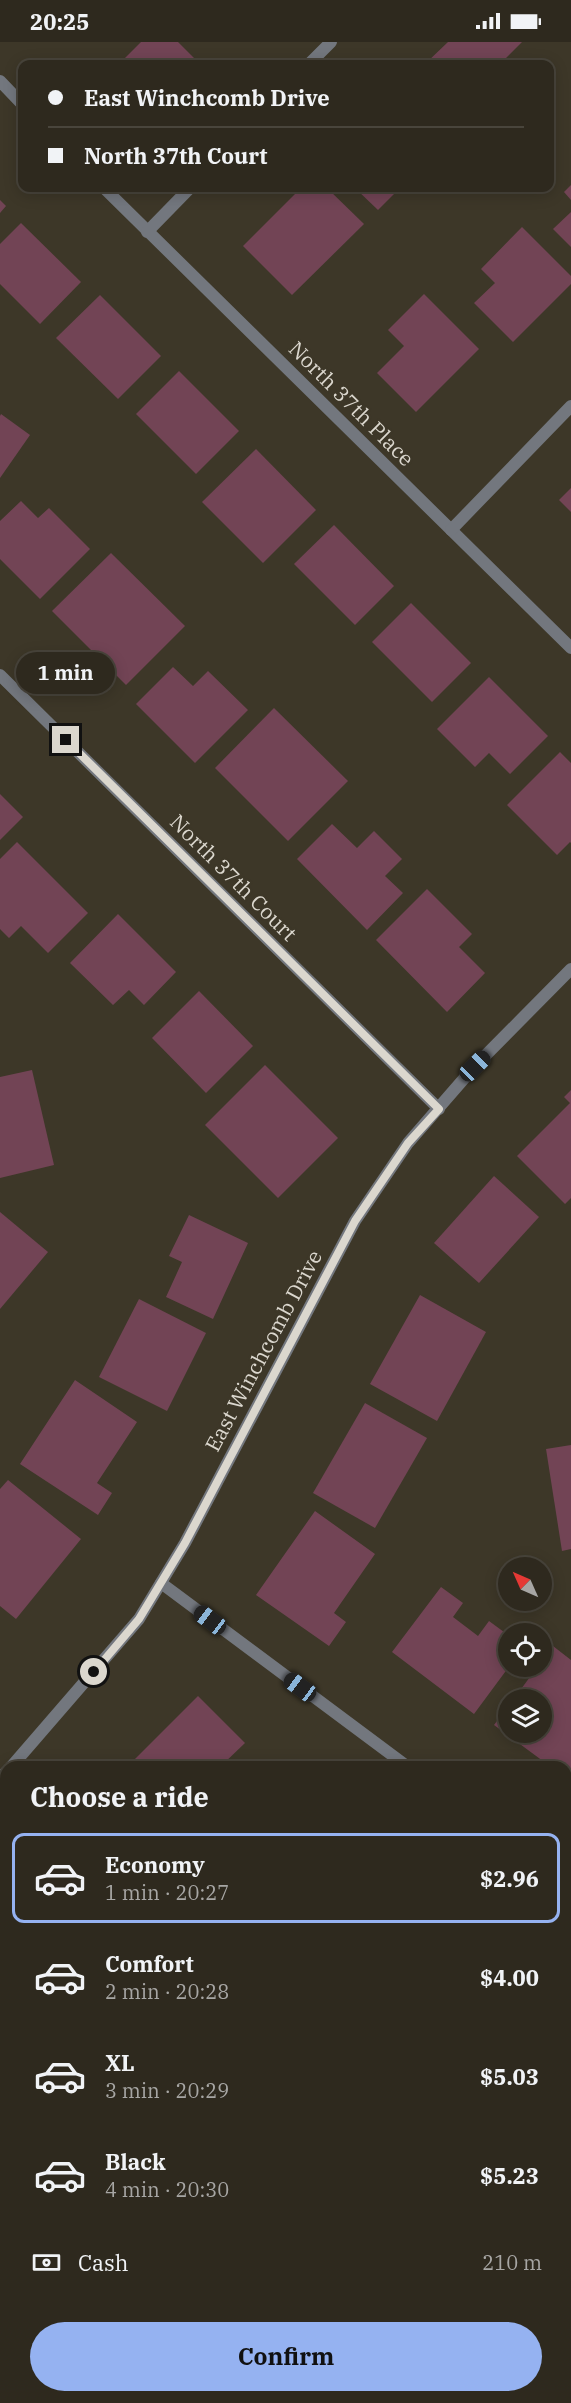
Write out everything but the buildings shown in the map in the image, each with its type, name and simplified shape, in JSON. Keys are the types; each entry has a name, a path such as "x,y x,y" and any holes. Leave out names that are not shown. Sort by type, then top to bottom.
{"street":[{"path":"313,60 331,42"},
{"path":"0,81 18,100"},
{"name":"North 37th Place","path":"108,192 571,648"},
{"path":"147,232 186,192"},
{"path":"451,530 571,406"},
{"name":"North 37th Court","path":"0,675 439,1109"},
{"name":"East Winchcomb Drive","path":"16,1761 139,1619 185,1543 355,1221 408,1143 475,1066 571,969"},
{"path":"161,1583 400,1761"}],"route":[{"path":"66,740 439,1109 408,1143 355,1221 185,1543 139,1619 94,1672"}]}
